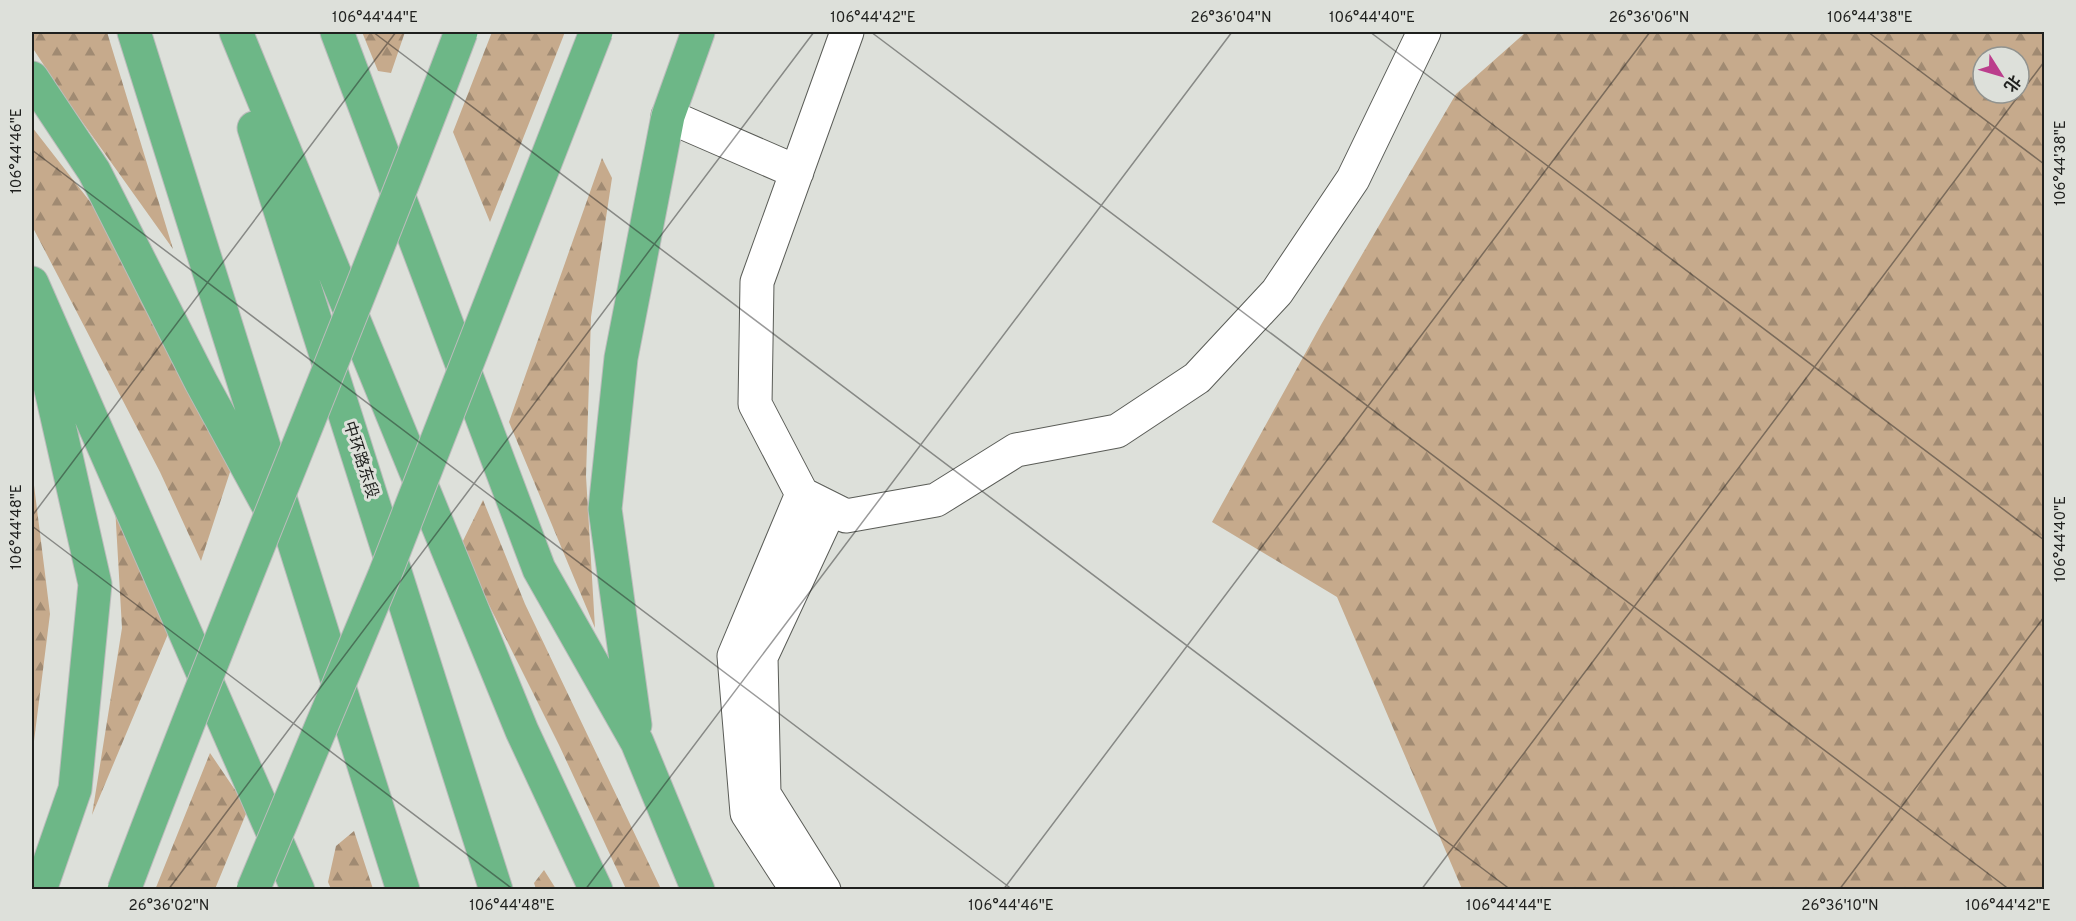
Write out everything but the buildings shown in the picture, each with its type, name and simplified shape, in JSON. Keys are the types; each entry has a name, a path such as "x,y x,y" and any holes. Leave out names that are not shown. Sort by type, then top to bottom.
{"highway":[{"path":"134,32 404,890"},
{"name":"中环路东段","path":"224,32 496,890"},
{"path":"236,32 522,731 596,890"},
{"path":"337,32 539,569 637,742 698,890"},
{"path":"124,890 167,775 403,186 461,32"},
{"path":"253,890 385,574 596,32"},
{"path":"637,742 606,510 621,358 668,116 698,32"},
{"path":"32,78 94,171 201,382 304,570"},
{"path":"32,283 298,890"},
{"path":"32,303 95,584 75,789 40,890"}],"street":[{"path":"847,32 757,282 755,404 816,501 846,516 936,500 1016,450 1117,431 1197,378 1276,292 1353,179 1424,32"},
{"path":"668,116 797,172"},
{"path":"797,890 747,813 734,656 816,501"},
{"path":"816,501 761,657 764,794 824,890"}],"green space":[{"path":"32,32 107,32 173,249 68,102 32,47"},
{"path":"362,32 405,32 391,73 378,71"},
{"path":"492,32 565,32 490,222 453,132"},
{"path":"1526,32 2044,32 2044,889 1462,889 1337,597 1212,522 1322,323 1456,94"},
{"path":"32,127 109,226 231,469 201,561 160,472 32,226"},
{"path":"602,158 612,178 591,317 586,476 595,628 509,422"},
{"path":"32,469 50,614 32,757"},
{"path":"483,500 525,604 661,889 626,889 559,745 460,547"},
{"path":"115,506 171,627 92,815 122,628"},
{"path":"210,753 248,809 215,889 155,890"},
{"path":"354,831 373,889 331,889 328,882 336,846"},
{"path":"544,870 556,889 536,889 534,883"}]}
